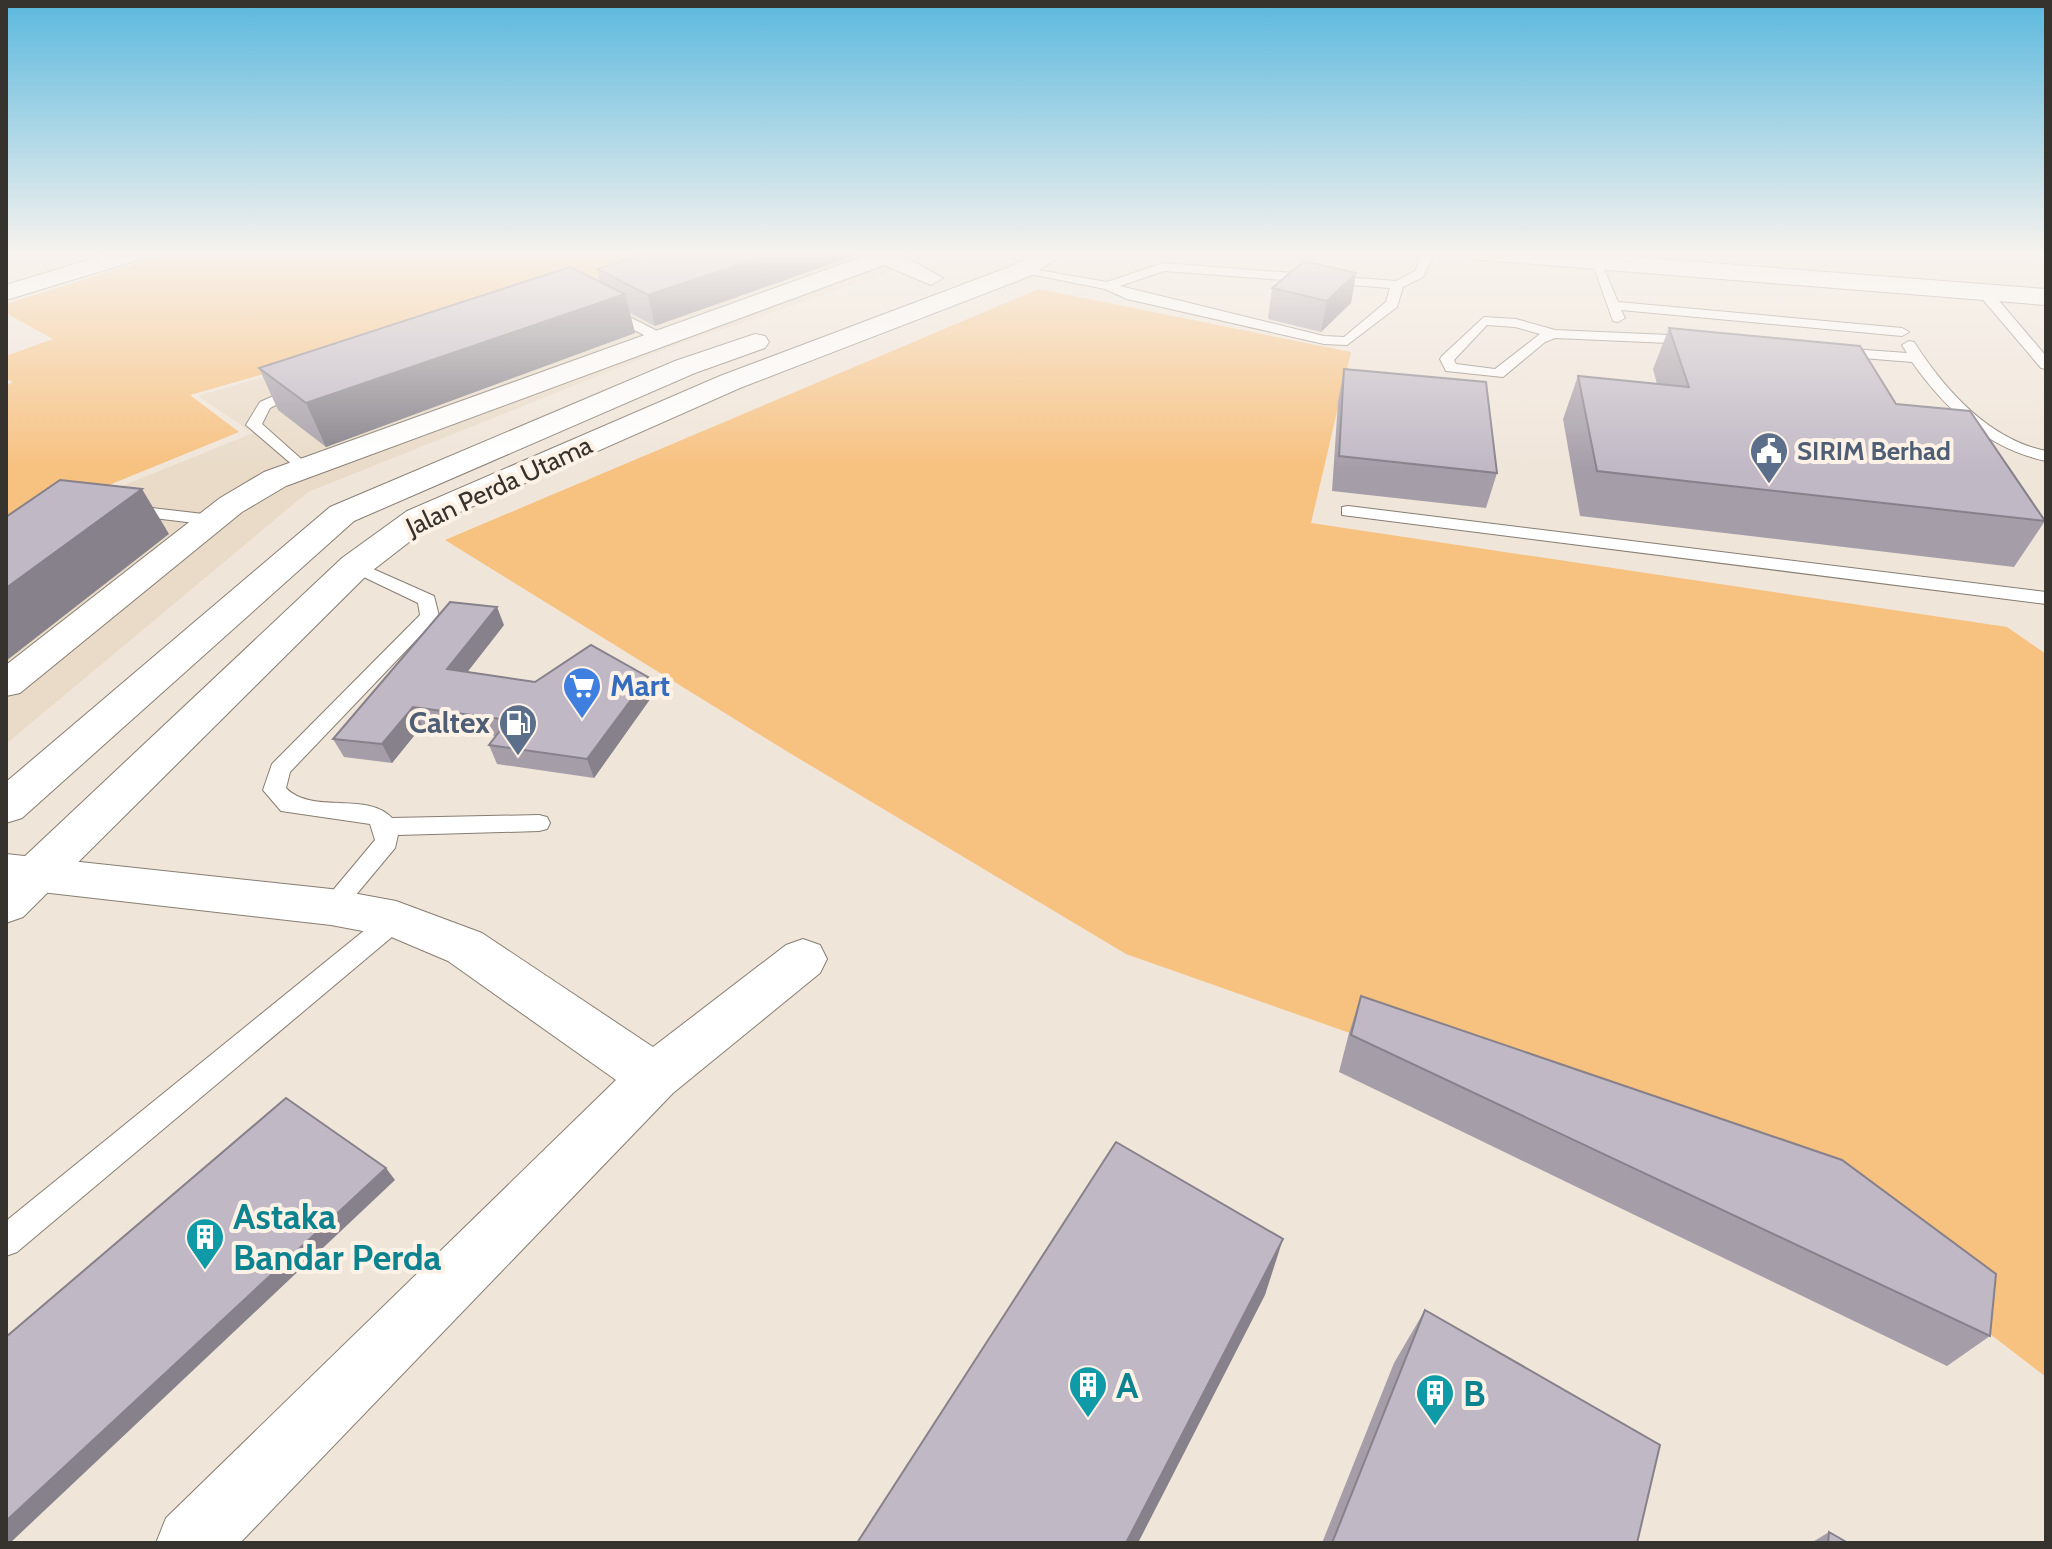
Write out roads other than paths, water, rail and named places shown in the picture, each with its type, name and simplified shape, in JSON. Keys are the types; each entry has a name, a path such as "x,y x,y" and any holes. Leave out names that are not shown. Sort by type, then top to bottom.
{"street":[{"path":"6,684 252,491 302,468 697,324"},
{"name":"Jalan Perda Utama","path":"6,807 342,514 685,367 803,324"},
{"name":"Jalan Perda Utama","path":"16,883 385,541 432,512 865,324"},
{"path":"16,883 331,907 396,919 465,947 654,1077"},
{"path":"191,1543 654,1077 803,959"}],"lane":[{"path":"634,324 660,338"},
{"path":"1255,324 1324,340 1347,341 1367,324"},
{"path":"1481,324 1447,359 1451,368 1498,374 1540,339 1554,334"},
{"path":"1520,324 1554,334 1624,334 1700,341"},
{"path":"1620,324 1624,334"},
{"path":"1889,324 1899,325 1915,358 1968,418 2033,455 2046,456"},
{"path":"2012,324 2046,365"},
{"path":"2023,337 2046,340"},
{"path":"1823,350 1915,358"},
{"path":"302,468 254,425 256,414 267,401 312,386"},
{"path":"114,508 212,520"},
{"path":"1348,511 2046,598"},
{"path":"331,907 387,842 386,827 377,817 289,805 274,790 280,769 430,616 427,600 355,566"},
{"path":"386,827 539,823"},
{"path":"6,1241 396,919"}],"place":[{"name":"SIRIM Berhad","path":"1769,485"},
{"name":"Mart","path":"582,720"},
{"name":"Caltex","path":"518,757"},
{"name":"Astaka Bandar Perda","path":"205,1271"},
{"name":"A","path":"1088,1419"},
{"name":"B","path":"1435,1427"}]}
